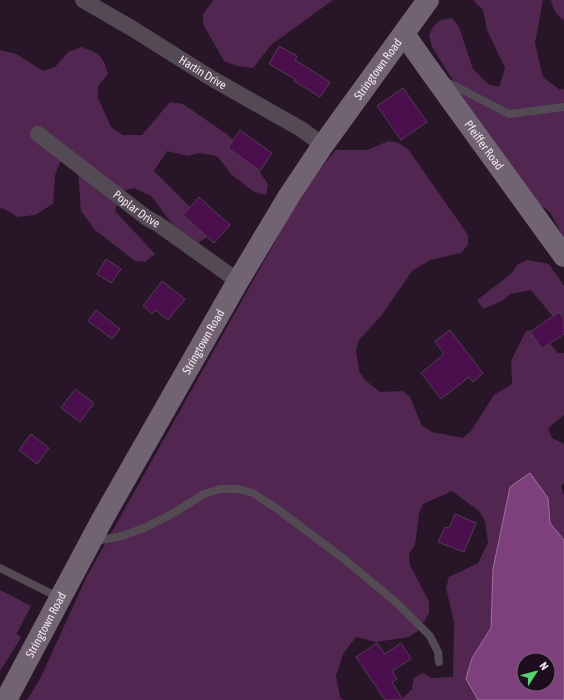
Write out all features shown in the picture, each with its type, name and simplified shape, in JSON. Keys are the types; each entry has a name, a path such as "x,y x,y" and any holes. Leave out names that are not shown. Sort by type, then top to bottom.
{"main road":[{"name":"Stringtown Road","path":"8,696 90,542 238,280 323,145 428,0"},
{"name":"Pfeiffer Road","path":"404,34 564,256"}],"street":[{"name":"Hartin Drive","path":"83,0 133,29 211,78 301,129 323,145"},
{"name":"Poplar Drive","path":"38,134 147,218 158,224 238,280"}],"lane":[{"path":"433,75 509,114 564,107"},
{"path":"90,542 122,536 144,528 172,514 209,492 238,489 253,493 276,508 344,559 398,604 430,636 438,652 439,662"},
{"path":"0,568 60,598"}],"shaded area":[{"path":"214,0 333,0 271,45 253,68 237,66 224,61 203,24 203,14"},
{"path":"473,0 543,0 535,43 543,77 560,90 564,89 564,238 550,212 533,200 464,111 454,82 432,47 429,36 437,22 452,18 459,27 473,69 488,84 499,87 505,68 487,30 483,10"},
{"path":"551,0 564,0 564,20 555,12"},
{"path":"81,47 96,53 102,59 106,68 108,74 98,86 98,98 111,127 123,135 142,135 170,102 183,104 228,135 247,154 268,184 266,195 254,192 232,175 217,156 199,153 187,156 167,151 154,171 203,220 207,237 196,244 182,237 151,196 134,188 121,191 115,211 155,254 145,262 135,261 95,230 81,211 77,157 63,155 55,175 53,204 35,215 17,217 5,209 0,208 0,50 16,54 43,71 55,67 68,52"},
{"path":"388,141 399,143 408,149 468,235 468,245 461,253 430,260 412,271 381,316 359,340 356,350 359,371 365,380 380,392 402,391 410,397 422,426 432,432 463,438 471,431 494,395 512,384 511,361 526,331 538,330 558,353 564,353 564,415 548,428 552,438 564,444 564,483 561,486 564,496 564,540 550,523 548,498 510,486 493,569 491,628 472,658 466,679 478,700 401,700 412,689 414,678 423,673 432,678 453,677 454,622 446,588 449,577 478,563 488,543 485,521 479,511 452,491 423,504 419,513 415,545 409,554 410,565 429,602 429,613 418,631 409,637 376,642 356,637 343,654 336,676 340,697 343,700 27,700 40,679 87,576 308,183 336,150 368,150"},
{"path":"527,260 549,264 564,286 564,330 531,290 510,294 502,301 483,309 477,300 511,274 517,265"},
{"path":"530,473 548,498 550,523 564,540 564,700 478,700 466,679 472,658 491,628 493,569 510,487"},
{"path":"0,590 31,606 16,635 18,634 21,638 0,671"}],"building":[{"path":"279,46 297,56 295,60 330,82 320,97 294,81 295,79 269,64"},
{"path":"403,88 427,122 401,140 377,106"},
{"path":"240,130 272,153 260,171 228,148"},
{"path":"199,197 230,225 214,243 183,215"},
{"path":"106,259 121,269 111,283 97,274"},
{"path":"162,281 185,299 168,320 155,310 152,314 143,306"},
{"path":"96,310 120,329 112,339 88,321"},
{"path":"559,312 564,319 564,334 542,349 530,332"},
{"path":"450,330 483,373 473,382 469,377 441,399 421,373 444,354 435,341"},
{"path":"75,389 94,403 80,422 61,408"},
{"path":"31,434 49,448 37,464 19,450"},
{"path":"455,514 476,523 464,552 438,542 445,527 449,528"},
{"path":"377,643 385,654 401,643 411,659 392,671 397,679 392,682 403,700 385,700 356,657"}]}
